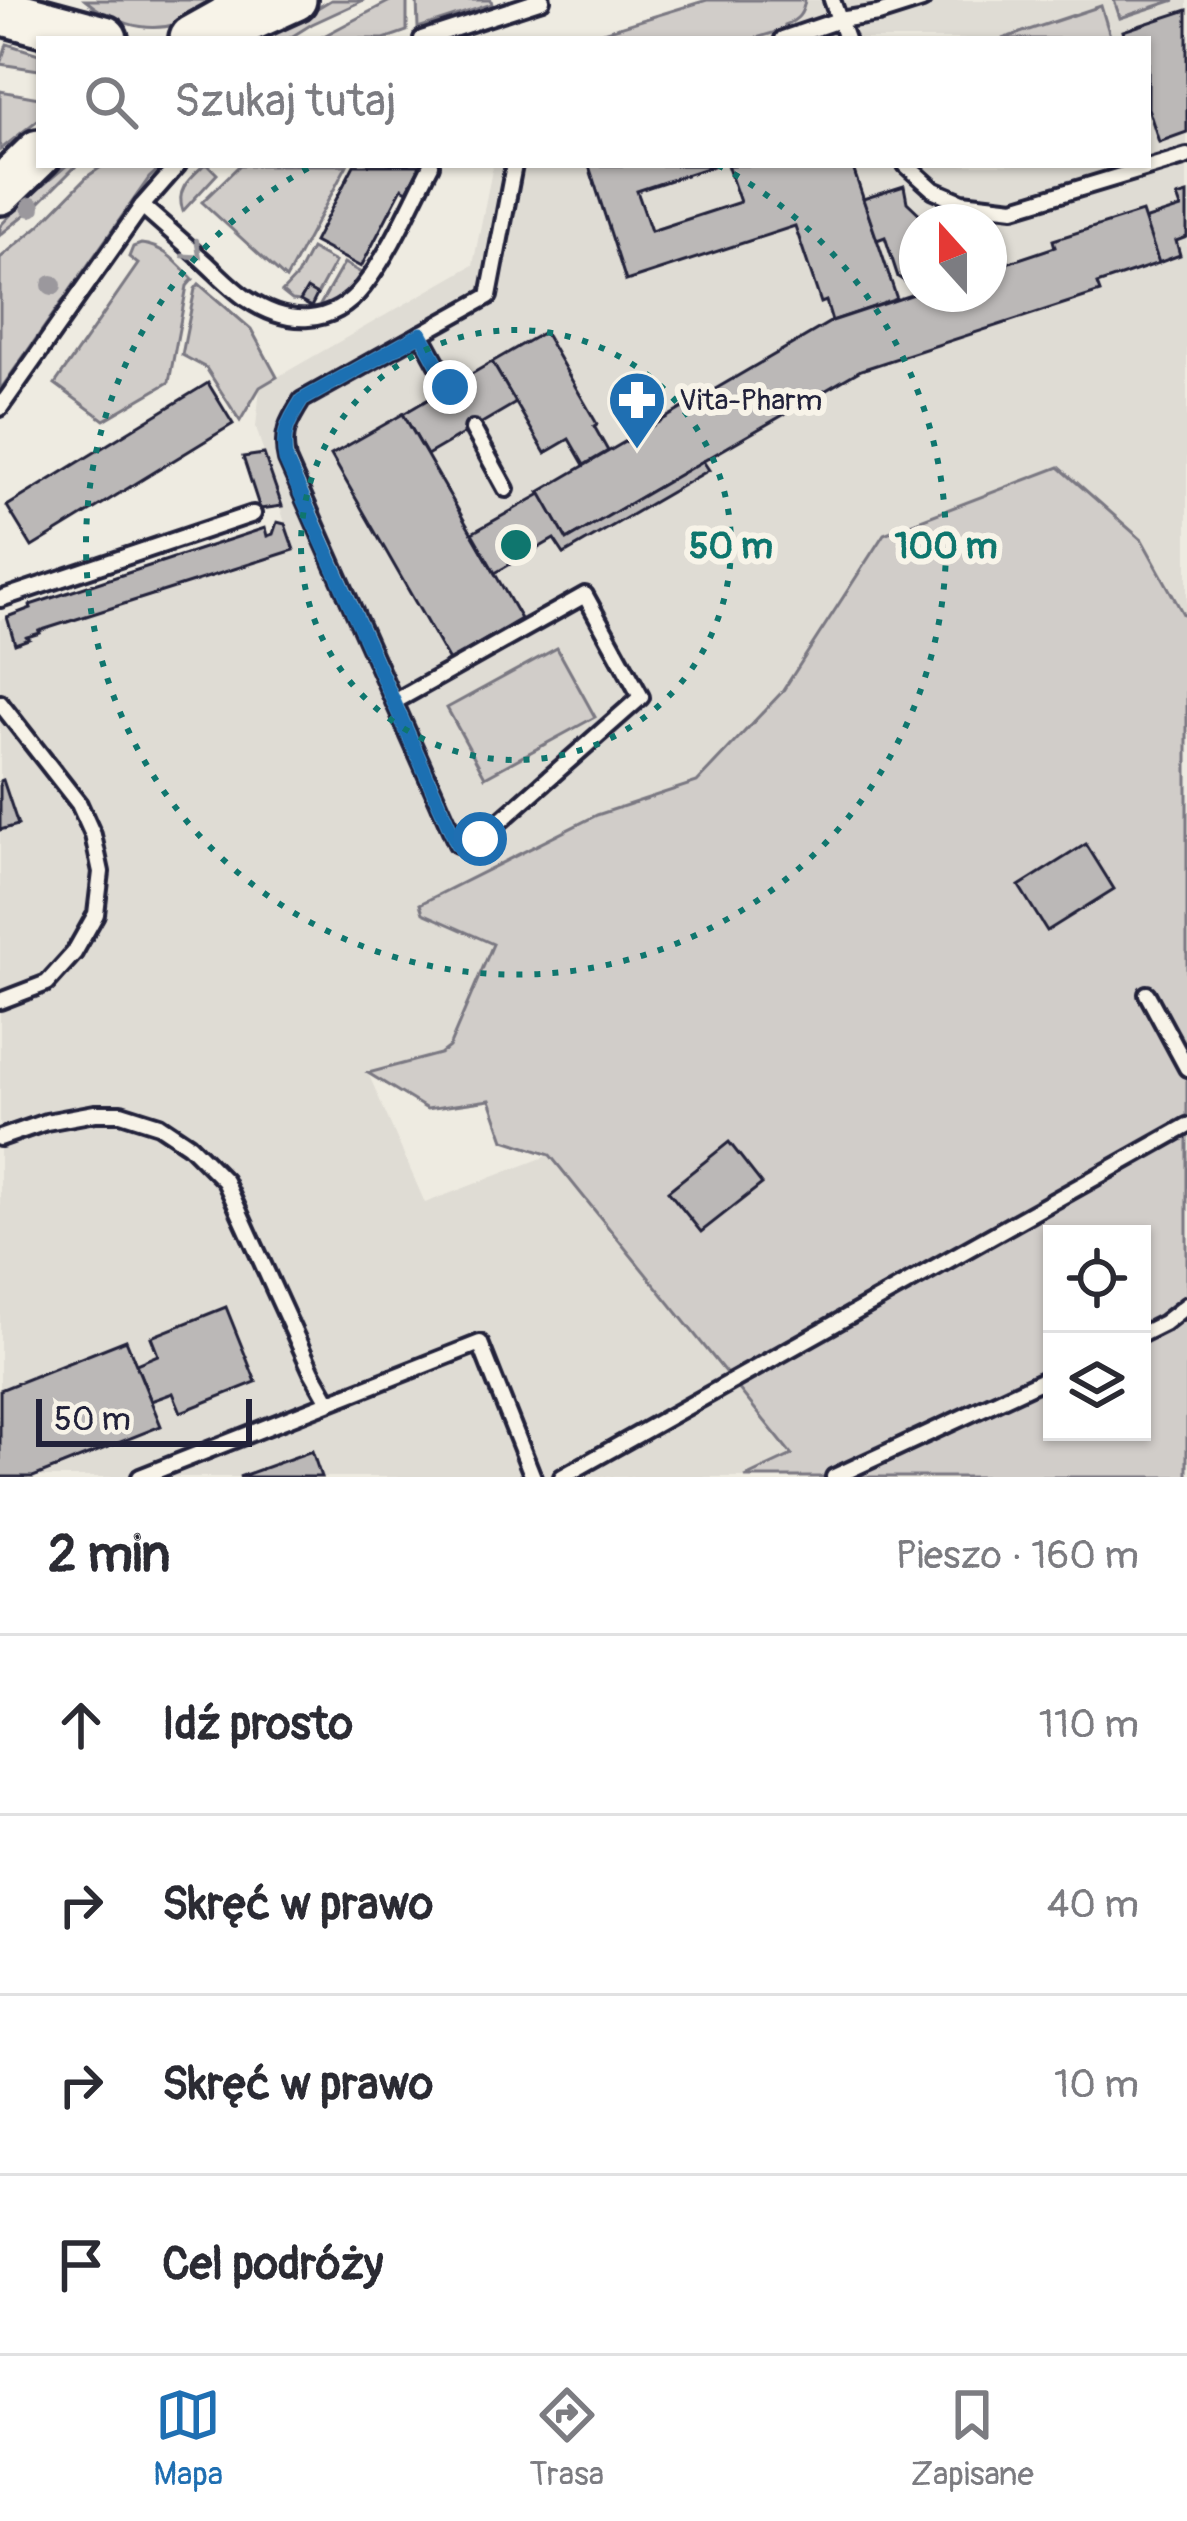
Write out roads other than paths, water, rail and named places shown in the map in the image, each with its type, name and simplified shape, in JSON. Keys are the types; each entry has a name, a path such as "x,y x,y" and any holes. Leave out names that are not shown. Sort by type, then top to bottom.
{"main road":[{"path":"67,0 103,36"},
{"path":"202,35 227,20 246,0"},
{"path":"202,35 241,26 296,0"},
{"path":"0,11 95,36"},
{"path":"0,191 36,156"}],"lane":[{"path":"435,36 542,0"},
{"path":"832,0 845,36"},
{"path":"792,36 922,0"},
{"path":"1151,164 1187,156"},
{"path":"0,408 142,206 175,168"},
{"path":"142,206 247,299 298,319 318,319 344,307 361,290 429,168"},
{"path":"394,702 585,596 641,697 480,839 457,844 286,460 283,442 302,400 489,296 513,168"},
{"path":"909,168 934,190 962,202 1014,208 1134,168"},
{"path":"421,334 450,387"},
{"path":"473,429 506,489"},
{"path":"0,598 254,514"},
{"path":"0,704 79,804 93,835 101,872 96,914 74,953 46,983 0,1001"},
{"path":"1147,994 1187,1068"},
{"path":"0,1138 46,1122 121,1113 159,1125 189,1145 225,1180 329,1402"},
{"path":"562,1477 1187,1126"},
{"path":"1144,1333 1187,1305"},
{"path":"140,1477 479,1343 533,1477"},
{"path":"834,1477 1043,1380"}],"place":[{"name":"Vita-Pharm","path":"637,451"}]}
